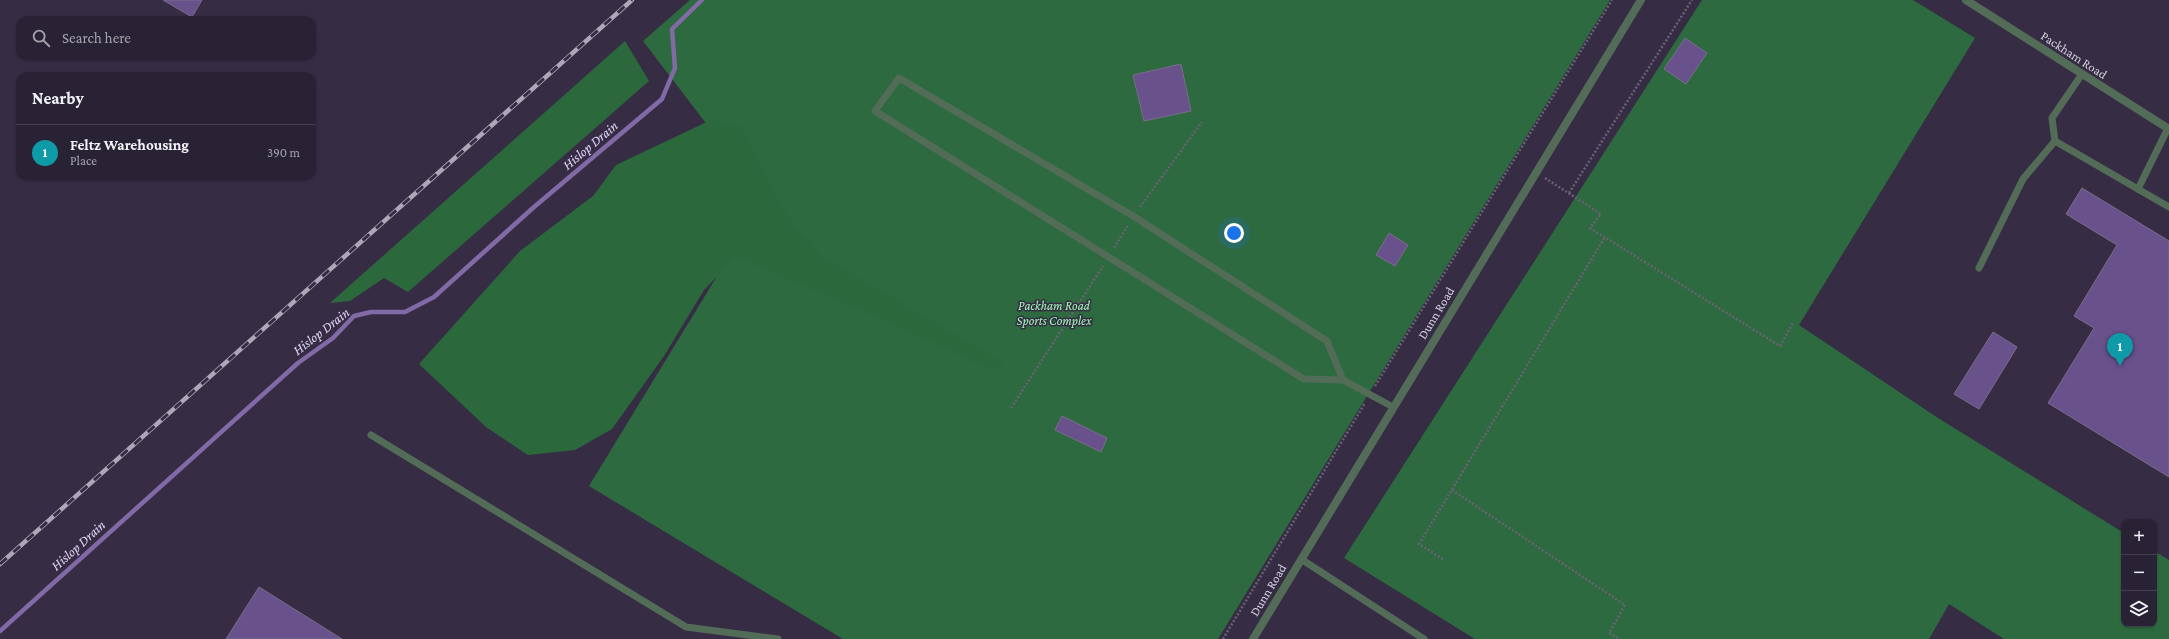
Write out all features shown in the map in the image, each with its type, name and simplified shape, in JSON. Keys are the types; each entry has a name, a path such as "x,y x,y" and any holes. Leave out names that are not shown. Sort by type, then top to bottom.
{"street":[{"name":"Dunn Road","path":"1253,639 1641,0"},
{"name":"Packham Road","path":"1966,0 2169,128"}],"lane":[{"path":"1979,268 2023,179 2055,141 2052,118 2082,74"},
{"path":"1343,380 1328,341 1133,216 899,78 876,110 1304,379 1343,380 1393,407"},
{"path":"2138,189 2169,128"},
{"path":"2055,141 2169,207"},
{"path":"371,435 686,626 778,639"},
{"path":"1301,559 1424,639"},
{"path":"710,639 711,630"}],"path":[{"path":"1223,639 1370,394 1612,0"},
{"path":"1569,193 1692,0"},
{"path":"1536,172 1601,214 1590,228 1780,346 1793,322"},
{"path":"1443,559 1419,544 1605,237"},
{"path":"1452,490 1626,605 1609,634 1619,639"}],"green space":[{"name":"Packham Road Sports Complex","path":"690,0 1610,0 1218,639 843,639 589,486 764,199 643,41"},
{"path":"1702,0 1913,0 1975,38 1799,325 1938,418 2121,531 2121,627 2157,627 2157,553 2169,560 2169,639 2004,639 1949,604 1929,639 1475,639 1344,558"},
{"path":"625,41 649,81 408,292 384,278 350,301 330,303"},
{"path":"713,119 742,127 781,207 817,253 1004,363 990,370 913,333 736,257 704,290 664,356 612,429 575,450 528,455 486,427 419,364 520,251 593,196 616,165"}],"building":[{"path":"163,0 202,0 193,16"},
{"path":"1685,38 1707,53 1686,84 1664,69"},
{"path":"1181,64 1191,111 1144,121 1133,75"},
{"path":"2082,188 2169,241 2169,477 2048,403 2094,328 2074,316 2117,245 2066,214"},
{"path":"1389,233 1408,245 1395,266 1376,255"},
{"path":"1993,332 2017,347 1979,409 1954,394"},
{"path":"1062,416 1107,438 1101,452 1055,430"},
{"path":"259,587 342,639 226,639"}],"waterway":[{"name":"Hislop Drain","path":"0,631 298,363 333,338 354,316 371,312 405,312 434,297 534,207 662,99 675,68 672,29 702,0"}],"railway":[{"path":"0,564 632,0"}],"place":[{"name":"Feltz Warehousing","path":"2120,366"}]}
